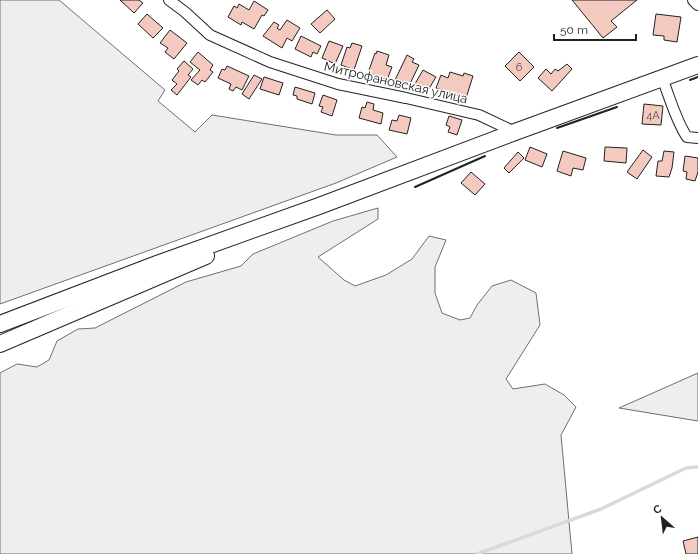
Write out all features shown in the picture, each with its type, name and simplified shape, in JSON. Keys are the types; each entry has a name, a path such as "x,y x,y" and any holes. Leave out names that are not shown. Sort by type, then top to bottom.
{"highway":[{"path":"0,324 157,264 320,206 698,65"},
{"path":"0,344 126,292 320,206"}],"street":[{"name":"Митрофановская улица","path":"169,0 185,12 210,35 270,62 338,84 479,115 515,132"},
{"path":"694,0 698,4"},
{"path":"662,78 675,109 678,124 687,137 698,138"}],"shaded area":[{"path":"0,0 59,0 165,90 158,101 195,132 212,115 336,135 377,135 397,157 336,183 0,304"},
{"path":"378,208 378,219 318,257 344,280 355,286 386,275 412,259 429,236 446,240 435,267 435,293 442,313 460,320 470,318 477,305 492,286 511,280 536,293 540,325 506,379 513,389 545,384 564,395 576,407 561,435 572,554 0,554 0,373 17,364 37,367 49,360 57,341 78,329 95,328 186,282 241,266 253,254 333,221"},
{"path":"698,373 698,421 619,408"}],"building":[{"path":"120,0 139,0 143,3 134,13"},
{"path":"572,0 637,0 611,21 617,27 603,38"},
{"path":"254,1 268,10 264,16 262,15 254,29 242,22 241,25 228,17 234,6 237,8 239,4 249,10"},
{"path":"327,10 335,19 320,33 311,24"},
{"path":"147,14 163,28 153,38 138,24"},
{"path":"656,14 681,17 677,42 664,40 664,36 653,35"},
{"path":"287,20 300,28 292,41 287,38 282,48 263,36 274,22 279,25 277,28 280,30"},
{"path":"170,30 187,43 174,59 165,52 168,48 160,43"},
{"path":"301,36 321,46 317,54 313,52 311,57 295,49"},
{"path":"329,41 343,46 335,64 322,58"},
{"path":"352,43 362,46 354,70 341,65 347,47 350,48"},
{"path":"377,51 389,55 386,65 392,67 387,80 368,73"},
{"path":"198,52 213,65 210,70 213,72 205,82 202,80 198,85 191,80 200,70 190,62"},
{"path":"519,52 534,67 520,81 505,66"},
{"path":"407,55 414,59 412,62 419,65 409,86 395,80"},
{"path":"184,61 193,69 188,75 191,77 177,95 171,90 177,84 172,80 179,71 177,69"},
{"path":"567,64 572,69 552,91 538,78 546,69 551,74 555,69 558,71"},
{"path":"227,66 249,76 242,90 236,87 233,91 229,89 231,84 218,78 222,69 225,70"},
{"path":"423,70 436,77 427,92 419,87 416,91 412,89"},
{"path":"450,72 463,76 464,73 473,76 466,98 436,88 441,75 448,78"},
{"path":"254,75 262,79 249,99 242,94"},
{"path":"264,77 283,83 279,95 260,89"},
{"path":"295,87 315,93 312,104 297,99 297,96 293,95"},
{"path":"323,95 337,100 332,116 321,112 323,107 319,106"},
{"path":"367,102 374,104 373,110 383,113 381,124 359,118 362,107 365,108"},
{"path":"644,104 663,106 661,125 642,124"},
{"path":"399,115 411,118 407,134 389,130 392,120 397,121"},
{"path":"449,116 462,120 457,135 448,132 450,127 446,125"},
{"path":"530,147 547,154 542,167 525,160"},
{"path":"605,147 627,148 626,163 604,161"},
{"path":"643,150 652,157 637,179 627,172"},
{"path":"563,151 586,158 583,170 573,168 571,176 557,171"},
{"path":"664,151 674,152 669,177 656,176 658,161 662,161"},
{"path":"518,152 524,158 509,173 504,168"},
{"path":"685,156 698,158 698,172 695,181 686,179 687,172 683,171"},
{"path":"471,172 485,184 475,195 461,183"},
{"path":"698,537 698,554 686,554 683,541"}],"waterway":[{"path":"477,554 601,509 686,468 698,467"}],"wall":[{"path":"690,80 698,77"},
{"path":"557,128 617,107"},
{"path":"415,187 485,156"}]}
